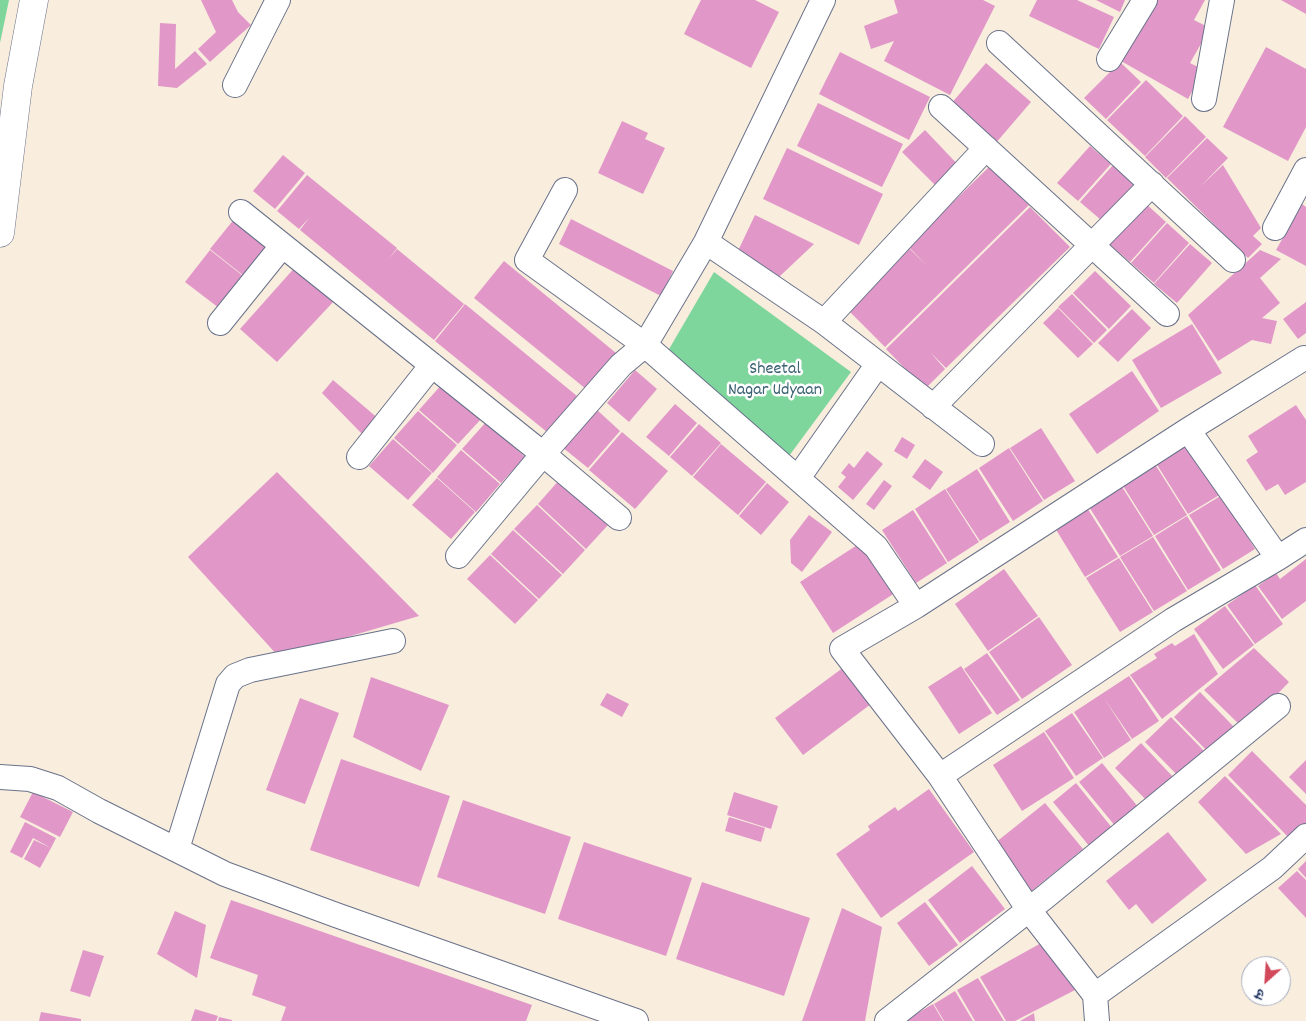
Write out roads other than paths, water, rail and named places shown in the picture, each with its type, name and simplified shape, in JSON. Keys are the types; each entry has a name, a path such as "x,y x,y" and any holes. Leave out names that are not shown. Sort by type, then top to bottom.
{"street":[{"path":"0,233 18,86 34,0"},
{"path":"235,85 278,0"},
{"path":"458,556 543,454 621,365 646,345 706,242 823,0"},
{"path":"1109,59 1146,0"},
{"path":"1204,99 1222,0"},
{"path":"999,43 1233,260"},
{"path":"941,107 1167,314"},
{"path":"824,322 986,148"},
{"path":"1274,228 1306,170"},
{"path":"933,407 1152,184"},
{"path":"565,190 527,260 646,345 876,547 916,606"},
{"path":"241,212 543,454 619,518"},
{"path":"706,242 824,322 982,444"},
{"path":"220,323 282,246"},
{"path":"1097,1021 1095,995 1029,910 940,776 842,650 916,606 1188,430 1304,358"},
{"path":"798,478 878,364"},
{"path":"358,457 432,365"},
{"path":"1188,430 1278,558"},
{"path":"940,776 1173,620 1306,540"},
{"path":"177,849 228,684 235,676 250,670 393,641"},
{"path":"887,1021 1029,910 1278,706"},
{"path":"0,777 30,779 58,788 99,811 225,874 636,1021"},
{"path":"1095,995 1272,868 1306,836"}],"park label":[{"name":"Sheetal Nagar Udyaan","path":"775,381"}]}
